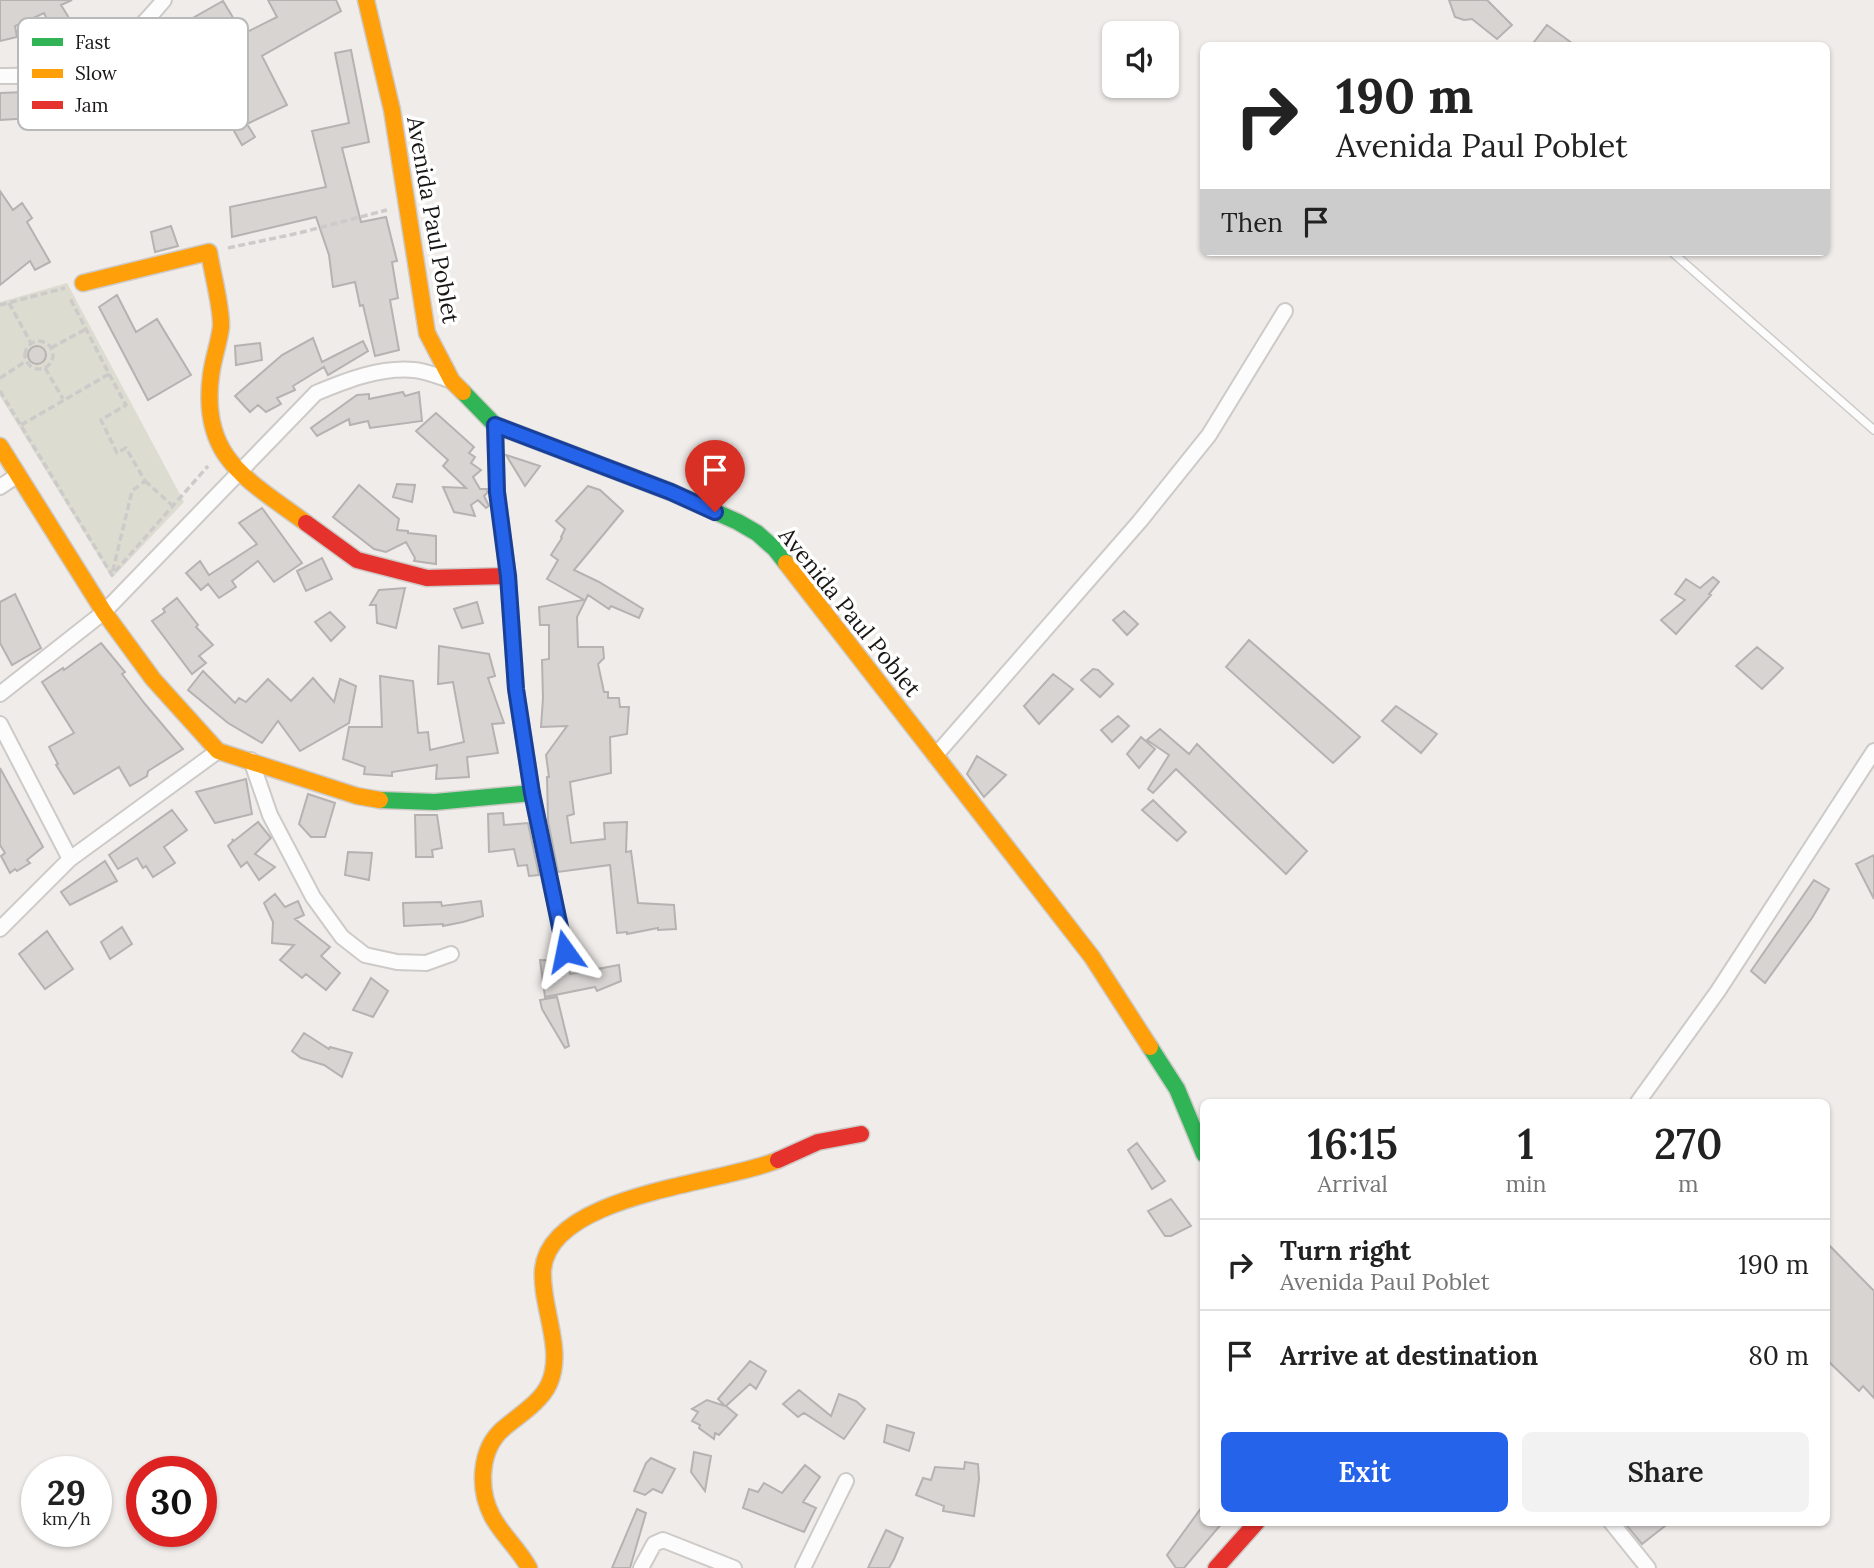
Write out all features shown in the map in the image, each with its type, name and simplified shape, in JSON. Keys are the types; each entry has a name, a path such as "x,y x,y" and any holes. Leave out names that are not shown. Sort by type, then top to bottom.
{"street":[{"path":"147,18 164,0"},
{"name":"Avenida Paul Poblet","path":"366,0 391,110 427,333 452,381 495,425 671,492 738,522 757,533 775,549 1092,957 1177,1089 1200,1144"},
{"path":"0,76 18,75"},
{"path":"83,283 209,252 221,325 211,375 209,407 212,430 222,451 239,472 357,560 427,578 508,576"},
{"path":"935,756 1140,521 1209,435 1285,311"},
{"path":"0,694 104,612 316,393 350,379 386,370 416,370 452,381"},
{"path":"495,425 497,492 508,576 516,689 532,793 565,951"},
{"path":"0,446 104,612 153,680 218,751 357,796 394,802 435,802 532,793"},
{"path":"0,487 18,475"},
{"path":"0,724 70,859"},
{"path":"0,929 70,859 218,751"},
{"path":"1640,1099 1718,990 1874,751"},
{"path":"251,760 270,815 313,897 342,937 365,955 397,962 426,963 451,954"},
{"path":"529,1568 492,1517 486,1500 483,1457 492,1438 549,1384 553,1365 543,1278 547,1253 569,1227 612,1204 774,1163 827,1138 861,1134"},
{"path":"803,1568 846,1482"},
{"path":"1216,1568 1253,1526"},
{"path":"1614,1526 1648,1568"},
{"path":"641,1568 654,1544 663,1540 727,1567"}],"lane":[{"path":"1677,256 1874,430"}],"path":[{"path":"209,252 299,233 407,205"},
{"path":"0,306 65,288 126,405 101,420 117,453 126,448 145,481 173,506"},
{"path":"9,303 31,343"},
{"path":"51,348 86,329"},
{"path":"44,342 51,348 51,362 45,368 35,369 26,361 25,350 31,343 44,342"},
{"path":"0,378 26,361"},
{"path":"45,368 64,400"},
{"path":"21,425 109,374"},
{"path":"0,391 112,575"},
{"path":"112,575 222,451"},
{"path":"112,575 132,491 145,481"}],"shaded area":[{"path":"67,283 184,502 112,578 0,396 0,302"}],"building":[{"path":"0,0 72,0 61,5 69,18 46,18 44,13 33,18 18,18 18,25 15,26 17,37 0,41"},
{"path":"268,0 336,0 341,11 262,56 287,105 248,124 248,32 277,17"},
{"path":"1449,0 1487,0 1512,25 1497,39 1472,19 1455,17"},
{"path":"223,1 233,18 193,18"},
{"path":"1547,25 1570,42 1534,42"},
{"path":"351,50 369,142 342,148 361,222 386,217 397,261 392,262 398,298 390,300 399,350 375,356 355,282 333,287 329,255 316,217 232,237 230,207 326,187 312,131 349,123 335,53"},
{"path":"18,92 18,119 0,120 0,93"},
{"path":"248,126 255,137 242,145 234,130 248,130"},
{"path":"0,191 13,210 22,203 32,218 27,222 50,262 35,270 30,261 0,285"},
{"path":"171,226 178,246 155,252 151,232"},
{"path":"117,295 136,332 157,319 191,375 148,400 99,307"},
{"path":"313,338 322,362 363,341 368,351 328,375 324,367 293,386 295,390 277,398 281,404 266,412 258,405 250,412 235,396 282,355"},
{"path":"260,343 262,360 236,365 235,346"},
{"path":"37,346 43,349 46,355 43,361 37,364 31,361 28,355 31,349"},
{"path":"403,392 405,396 419,392 422,421 370,428 368,421 350,425 349,419 317,436 311,428 357,395 369,394 369,399"},
{"path":"436,413 474,447 469,453 475,457 471,463 481,470 473,477 480,489 487,489 484,496 489,506 486,508 478,500 471,505 475,516 454,512 443,487 466,488 443,466 448,460 416,431"},
{"path":"506,455 540,466 525,486"},
{"path":"397,484 415,485 412,502 393,497"},
{"path":"359,485 399,519 397,530 436,536 436,564 414,561 406,542 386,552 374,549 333,517"},
{"path":"588,486 600,490 623,511 574,570 643,609 639,618 611,606 609,609 588,595 577,617 578,647 603,647 604,658 598,664 604,692 608,692 608,698 619,698 620,707 629,707 627,734 610,737 611,773 570,782 574,814 567,816 571,843 605,839 604,823 627,822 626,852 631,851 638,903 674,905 676,929 658,928 627,934 617,933 610,865 558,872 548,821 549,777 546,755 567,726 541,727 542,660 549,659 549,625 540,625 539,607 584,600 547,579 558,560 551,555 565,529 556,521"},
{"path":"262,508 302,563 274,582 258,561 232,581 236,587 219,598 208,584 201,590 186,573 200,561 209,575 257,544 239,523"},
{"path":"322,558 332,579 306,591 297,571"},
{"path":"1713,577 1719,582 1709,594 1711,595 1676,634 1661,620 1685,600 1675,594 1686,579 1700,588"},
{"path":"405,588 396,628 377,623 376,605 370,605 379,590"},
{"path":"15,594 41,648 12,665 0,643 0,602"},
{"path":"177,598 198,625 196,627 213,645 199,656 206,663 192,674 152,621 165,612 163,609"},
{"path":"477,602 483,623 462,628 454,609"},
{"path":"1124,611 1138,624 1127,635 1113,620"},
{"path":"330,612 345,627 331,641 315,622"},
{"path":"1249,640 1360,737 1333,763 1226,667"},
{"path":"101,643 125,672 122,674 145,704 183,749 130,786 119,767 74,794 56,765 58,764 49,747 74,733 42,682 63,668 64,670"},
{"path":"439,646 489,654 495,676 488,678 504,723 492,724 498,753 467,757 469,777 436,779 437,765 392,772 392,776 364,774 365,767 343,759 349,727 382,727 380,676 413,681 418,733 428,732 430,750 464,742 453,682 438,684"},
{"path":"1757,647 1783,668 1762,689 1736,666"},
{"path":"1093,669 1098,670 1113,684 1100,697 1081,680"},
{"path":"203,671 235,703 239,698 246,702 268,679 291,701 313,678 334,702 340,679 356,686 349,723 300,751 278,721 262,743 228,723 188,690"},
{"path":"1053,674 1073,689 1039,724 1024,706"},
{"path":"1396,706 1437,734 1421,753 1382,721"},
{"path":"1118,716 1129,726 1112,742 1101,730"},
{"path":"1160,729 1189,754 1197,744 1307,851 1286,874 1176,769 1153,793 1148,789 1169,755 1147,740"},
{"path":"1141,737 1155,749 1139,768 1127,754"},
{"path":"977,756 1006,775 984,797 967,774"},
{"path":"0,768 43,847 27,860 30,863 10,873 1,856 5,853 0,845"},
{"path":"246,779 252,814 215,823 196,792"},
{"path":"308,794 335,803 325,837 311,837 299,824"},
{"path":"1153,800 1186,832 1177,841 1142,810"},
{"path":"172,810 187,830 164,847 175,863 153,877 137,858 118,869 109,855"},
{"path":"503,813 504,825 528,823 539,875 529,876 527,865 518,866 514,849 489,852 488,814"},
{"path":"415,815 437,815 442,848 432,850 433,857 416,857"},
{"path":"258,822 271,838 255,854 275,867 259,880 247,862 241,867 228,846 232,839 234,841"},
{"path":"348,852 372,853 369,880 345,875"},
{"path":"1874,855 1874,899 1856,864"},
{"path":"105,861 117,881 70,905 61,892"},
{"path":"1814,880 1829,889 1812,918 1765,983 1751,971"},
{"path":"275,894 285,907 298,901 304,915 295,919 330,947 321,956 340,973 326,990 306,974 302,978 280,960 294,945 272,943 273,922 264,903"},
{"path":"481,901 483,916 443,926 404,926 403,903 441,902 442,906"},
{"path":"122,927 132,944 110,959 101,942"},
{"path":"47,931 73,969 45,989 19,954"},
{"path":"540,960 568,961 570,974 619,965 621,981 597,991 595,987 545,997"},
{"path":"371,978 388,991 373,1017 353,1010"},
{"path":"557,997 569,1046 565,1048 542,1009 540,1000"},
{"path":"304,1033 329,1049 330,1047 352,1053 342,1077 324,1065 301,1058 292,1051"},
{"path":"1137,1143 1165,1181 1152,1189 1128,1150"},
{"path":"1171,1199 1191,1226 1171,1236 1165,1236 1148,1211"},
{"path":"1830,1246 1874,1291 1874,1398 1863,1386 1859,1391 1830,1363"},
{"path":"750,1361 766,1371 756,1389 750,1384 726,1406 737,1415 719,1435 715,1433 714,1439 692,1421 698,1412 692,1409 707,1400 725,1406 718,1399"},
{"path":"799,1390 831,1416 839,1394 856,1401 865,1409 844,1439 804,1413 798,1417 783,1404"},
{"path":"887,1425 914,1433 909,1451 884,1442"},
{"path":"694,1452 711,1456 705,1491 691,1472"},
{"path":"651,1458 675,1469 662,1493 653,1489 645,1495 634,1491 646,1463"},
{"path":"965,1462 978,1464 979,1479 974,1516 943,1511 944,1506 916,1495 923,1478 931,1480 935,1467 964,1469"},
{"path":"805,1465 820,1477 803,1502 816,1508 804,1532 743,1508 749,1489 758,1492 764,1483 782,1493"},
{"path":"637,1509 646,1513 630,1568 612,1568"},
{"path":"1200,1510 1200,1526 1220,1526 1184,1568 1176,1568 1167,1555"},
{"path":"1627,1526 1665,1526 1642,1544"},
{"path":"886,1530 903,1538 894,1559 889,1568 868,1568"}],"traffic: fast":[{"path":"463,392 495,425 671,492 738,522 757,533 786,563"},
{"path":"380,800 435,802 532,793"},
{"path":"1150,1047 1177,1089 1200,1144"}],"traffic: slow":[{"path":"366,0 392,110 427,333 452,381 463,392"},
{"path":"83,283 209,252 221,319 211,375 213,427 232,464 247,479 306,523"},
{"path":"0,446 104,612 153,679 218,751 357,796 380,800"},
{"path":"786,563 1092,957 1150,1047"},
{"path":"529,1568 492,1516 484,1494 483,1470 496,1437 541,1397 549,1384 554,1356 543,1269 553,1243 575,1223 606,1207 778,1160"}],"traffic: jam":[{"path":"306,523 357,560 427,578 508,576"},
{"path":"778,1160 818,1142 861,1134"},
{"path":"1216,1568 1253,1526"}],"route":[{"path":"565,951 532,793 516,689 508,576 497,492 495,425 671,492 715,512"}]}
